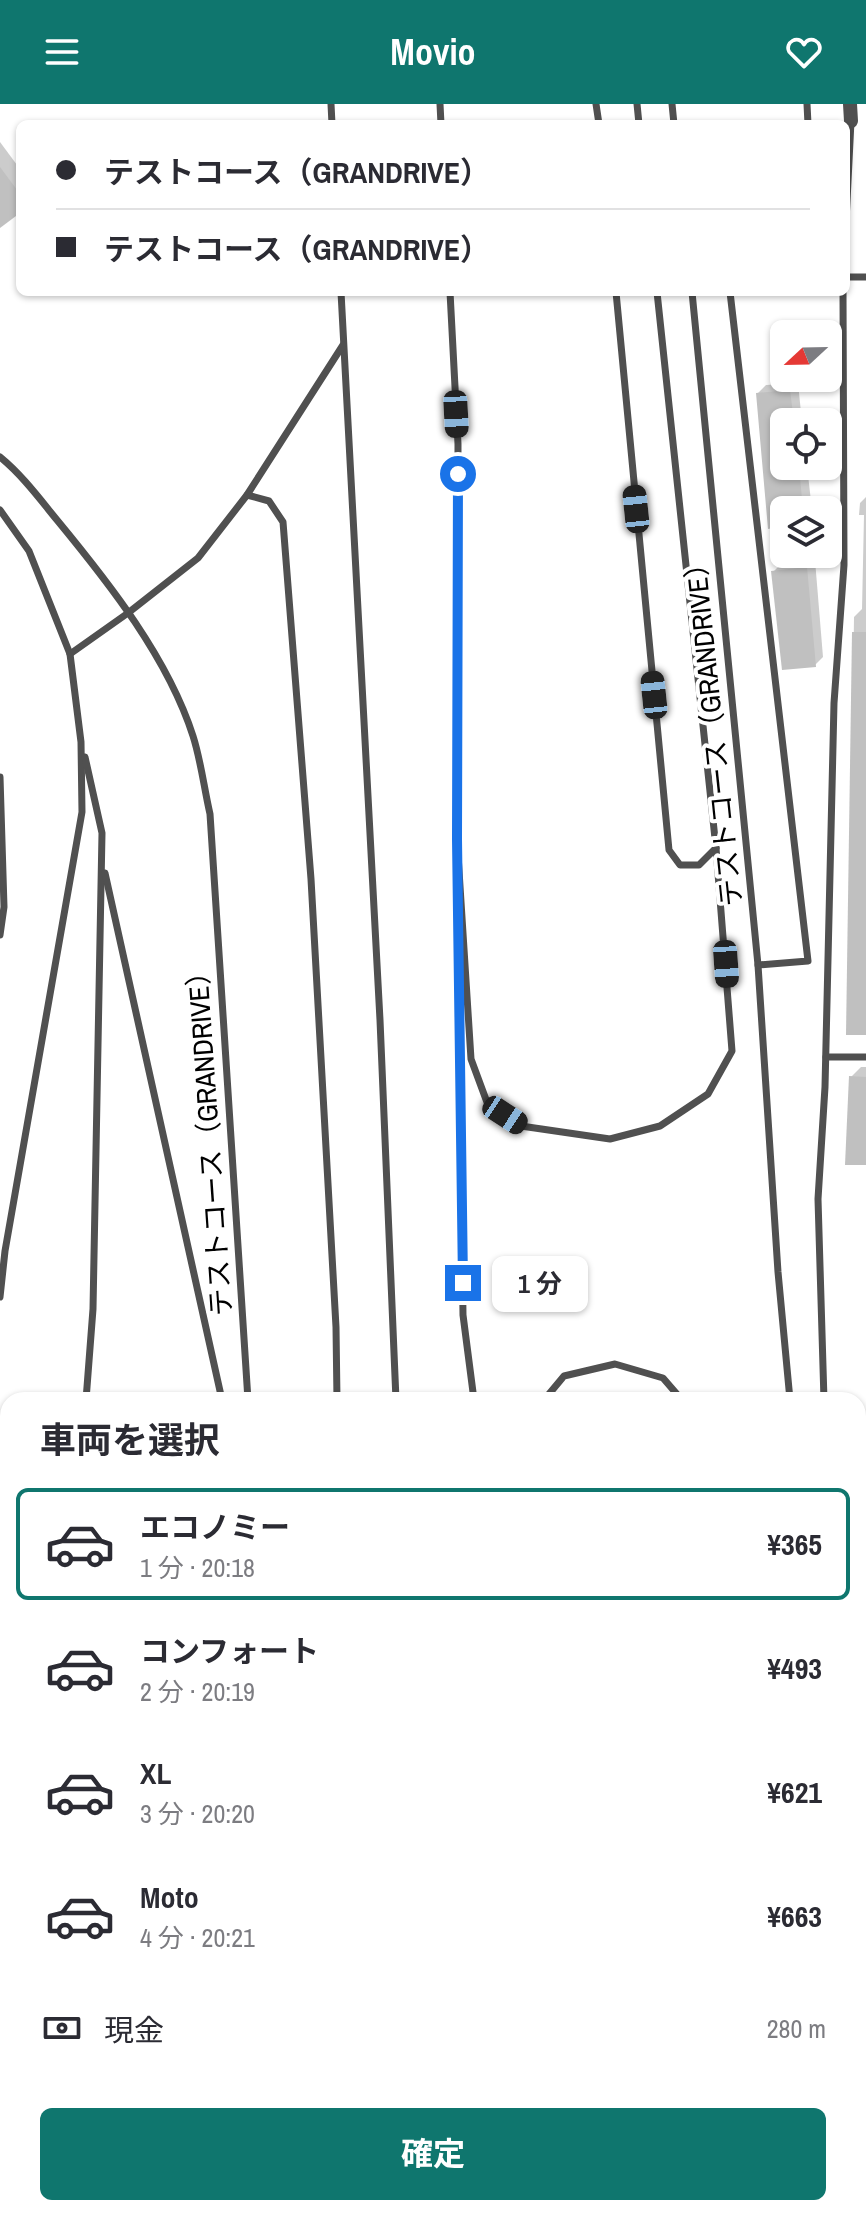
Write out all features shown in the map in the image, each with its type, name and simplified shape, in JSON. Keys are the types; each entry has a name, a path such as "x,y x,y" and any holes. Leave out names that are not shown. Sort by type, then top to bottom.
{"street":[{"path":"850,104 851,121"}],"lane":[{"path":"850,141 851,121"},
{"path":"341,296 380,1020 396,1392"},
{"path":"450,296 458,444 457,839 463,1315 473,1392"},
{"path":"616,296 669,850 680,865 699,865 716,848"},
{"path":"457,839 471,1059 488,1105 521,1126 610,1139 660,1126 708,1094 732,1051 716,848 657,296"},
{"name":"テストコース（GRANDRIVE）","path":"692,296 758,965 778,1272 789,1392"},
{"path":"730,296 808,961 758,965"},
{"path":"824,1392 818,1199 826,1057 834,703 844,565 843,296"},
{"path":"70,654 198,558 247,495 344,343"},
{"name":"テストコース（GRANDRIVE）","path":"0,457 14,469 74,540 128,613 169,680 194,737 210,814 247,1392"},
{"path":"247,495 269,501 283,522 311,879 337,1392"},
{"path":"0,510 29,551 70,654 81,742 102,833 93,1309 87,1392"},
{"path":"0,1297 5,1251 82,812 81,742"},
{"path":"0,777 4,907 0,935"},
{"name":"テストコース（GRANDRIVE）","path":"102,859 220,1392"},
{"path":"826,1057 866,1057"},
{"path":"551,1392 564,1376 615,1364 663,1378 675,1392"}],"building":[{"path":"0,167 16,189 16,216 0,228"},
{"path":"790,392 792,408 770,408 770,480 800,480 802,496 770,496 768,529 756,393"},
{"path":"807,568 816,667 782,670 771,571"},
{"path":"852,632 866,632 866,1035 846,1035"},
{"path":"849,1076 866,1077 866,1165 845,1165"}],"route":[{"path":"458,474 457,839 463,1283"}]}
